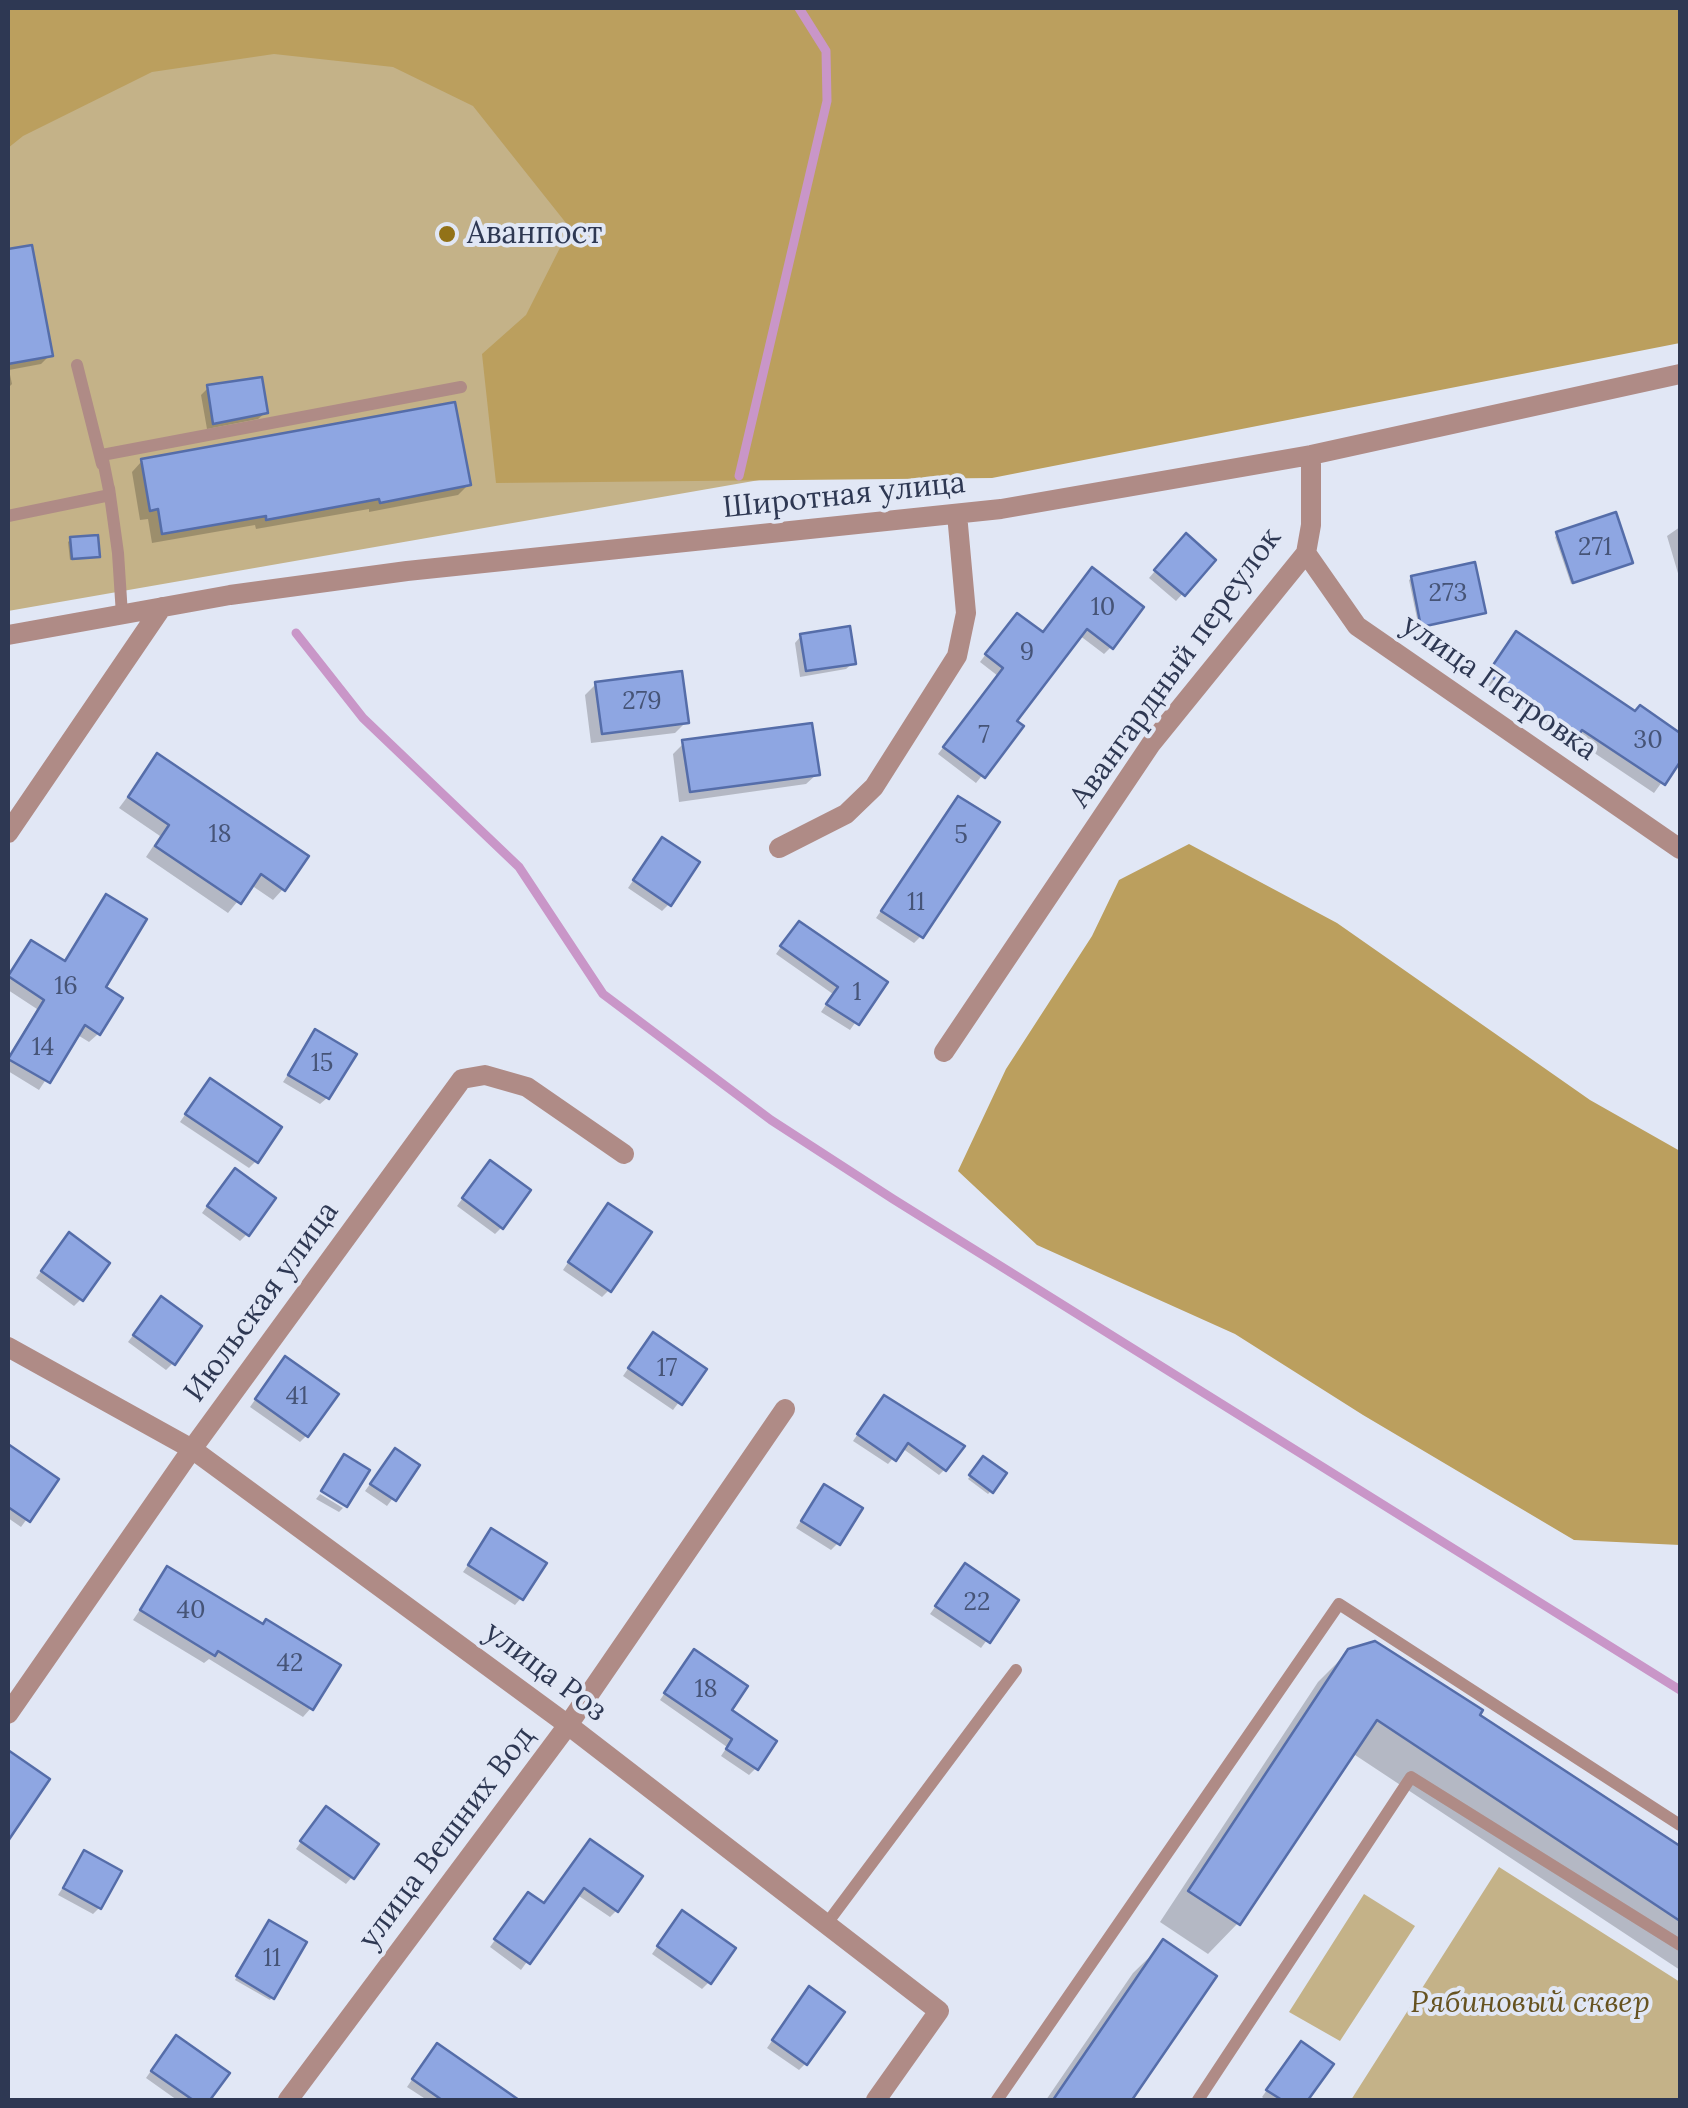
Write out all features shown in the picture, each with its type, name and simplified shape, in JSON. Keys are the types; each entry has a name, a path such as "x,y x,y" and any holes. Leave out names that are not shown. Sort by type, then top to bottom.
{"street":[{"name":"Широтная улица","path":"8,634 407,571 1001,509 1311,455 1680,374"},
{"name":"Авангардный переулок","path":"944,1052 1150,744 1306,553 1311,525 1311,455"},
{"path":"779,848 846,814 874,787 957,656 966,613 957,514"},
{"name":"улица Петровка","path":"1306,553 1357,626 1680,850"},
{"path":"8,833 162,607"},
{"name":"Июльская улица","path":"8,1714 192,1450 462,1079 484,1075 527,1086 624,1154"},
{"name":"улица Роз","path":"8,1347 192,1450 568,1726 939,2011 876,2100"},
{"name":"улица Вешних Вод","path":"288,2100 568,1726 785,1409"}],"lane":[{"path":"77,365 110,495"},
{"path":"122,614 102,455 461,387"},
{"path":"8,516 110,495"},
{"path":"997,2100 1339,1604 1680,1825"},
{"path":"826,1926 1016,1670"},
{"path":"1198,2100 1411,1777 1680,1945"}],"green space":[{"name":"Аванпост","path":"8,8 900,8 874,460 8,611"},
{"name":"Рябиновый сквер","path":"1499,1867 1680,1982 1680,2100 1351,2100"},
{"path":"1364,1894 1415,1926 1340,2041 1289,2012"}],"shaded area":[{"path":"8,8 1680,8 1680,343 992,478 496,483 482,354 526,315 570,228 473,106 393,67 274,54 152,72 23,136 8,148"},
{"path":"1189,844 1337,923 1590,1100 1680,1151 1680,1545 1574,1540 1235,1334 1037,1245 958,1171 1006,1069 1092,936 1119,880"}],"building":[{"path":"32,245 53,356 8,364 8,249"},
{"path":"262,377 268,413 213,424 207,385"},
{"path":"455,402 471,485 380,503 379,499 162,534 158,509 150,511 141,459"},
{"path":"1616,512 1633,563 1573,583 1556,532"},
{"path":"1186,533 1216,560 1185,596 1154,570"},
{"path":"98,535 100,557 72,559 70,537"},
{"path":"1475,562 1486,613 1421,627 1411,576"},
{"path":"1092,567 1144,607 1113,649 1087,629 1017,721 1024,726 985,778 943,747 1003,668 985,654 1017,613 1043,632"},
{"path":"850,626 856,664 806,671 800,634"},
{"path":"1516,631 1635,711 1640,705 1680,733 1680,762 1665,785 1582,730 1578,736 1487,674"},
{"path":"682,671 689,723 602,734 595,682"},
{"path":"812,723 820,775 690,792 682,740"},
{"path":"157,753 309,856 285,891 261,874 241,904 155,846 169,825 128,797"},
{"path":"958,796 1000,822 923,938 881,911"},
{"path":"662,837 700,862 671,906 633,880"},
{"path":"106,894 147,919 106,987 123,998 100,1035 85,1025 50,1083 8,1059 44,1000 8,976 31,940 65,961"},
{"path":"799,921 888,982 859,1025 826,1004 838,987 780,946"},
{"path":"315,1029 357,1054 329,1099 288,1075"},
{"path":"210,1078 282,1127 258,1163 185,1114"},
{"path":"490,1160 531,1190 503,1229 462,1198"},
{"path":"235,1168 276,1198 249,1236 207,1206"},
{"path":"608,1203 652,1232 611,1292 568,1262"},
{"path":"69,1232 110,1263 83,1301 41,1271"},
{"path":"161,1296 202,1326 175,1365 133,1335"},
{"path":"653,1332 707,1369 682,1405 628,1368"},
{"path":"285,1356 339,1394 308,1437 255,1399"},
{"path":"884,1395 965,1446 946,1471 908,1443 896,1461 857,1434"},
{"path":"8,1444 59,1479 30,1522 8,1507"},
{"path":"395,1448 420,1465 396,1501 370,1484"},
{"path":"344,1454 370,1470 347,1507 321,1491"},
{"path":"983,1456 1007,1473 993,1493 969,1475"},
{"path":"824,1484 863,1508 840,1545 801,1521"},
{"path":"491,1528 547,1563 523,1600 468,1565"},
{"path":"965,1563 1019,1600 990,1643 935,1606"},
{"path":"167,1566 341,1665 313,1710 218,1651 215,1656 140,1610"},
{"path":"1375,1641 1680,1846 1680,1921 1377,1720 1240,1925 1188,1891 1348,1649"},
{"path":"694,1649 748,1686 732,1710 777,1741 758,1770 726,1749 732,1739 664,1693"},
{"path":"8,1750 50,1779 8,1841"},
{"path":"326,1806 379,1844 354,1879 300,1841"},
{"path":"590,1839 643,1876 618,1912 584,1888 530,1964 494,1939 528,1892 544,1903"},
{"path":"84,1850 122,1871 101,1909 63,1888"},
{"path":"682,1910 736,1948 711,1984 657,1946"},
{"path":"269,1920 307,1942 274,1999 236,1976"},
{"path":"1163,1939 1217,1976 1132,2100 1053,2100"},
{"path":"809,1986 845,2012 807,2065 772,2040"},
{"path":"176,2035 230,2073 210,2100 193,2100 151,2071"},
{"path":"1301,2041 1334,2064 1308,2100 1282,2100 1266,2090"},
{"path":"437,2043 519,2100 442,2100 412,2079"}],"waterway":[{"path":"739,476 827,101 826,51 799,8"},
{"path":"296,633 363,718 519,867 603,994 771,1120 893,1199 1680,1690"}],"place":[{"name":"Аванпост","path":"447,234"}]}
